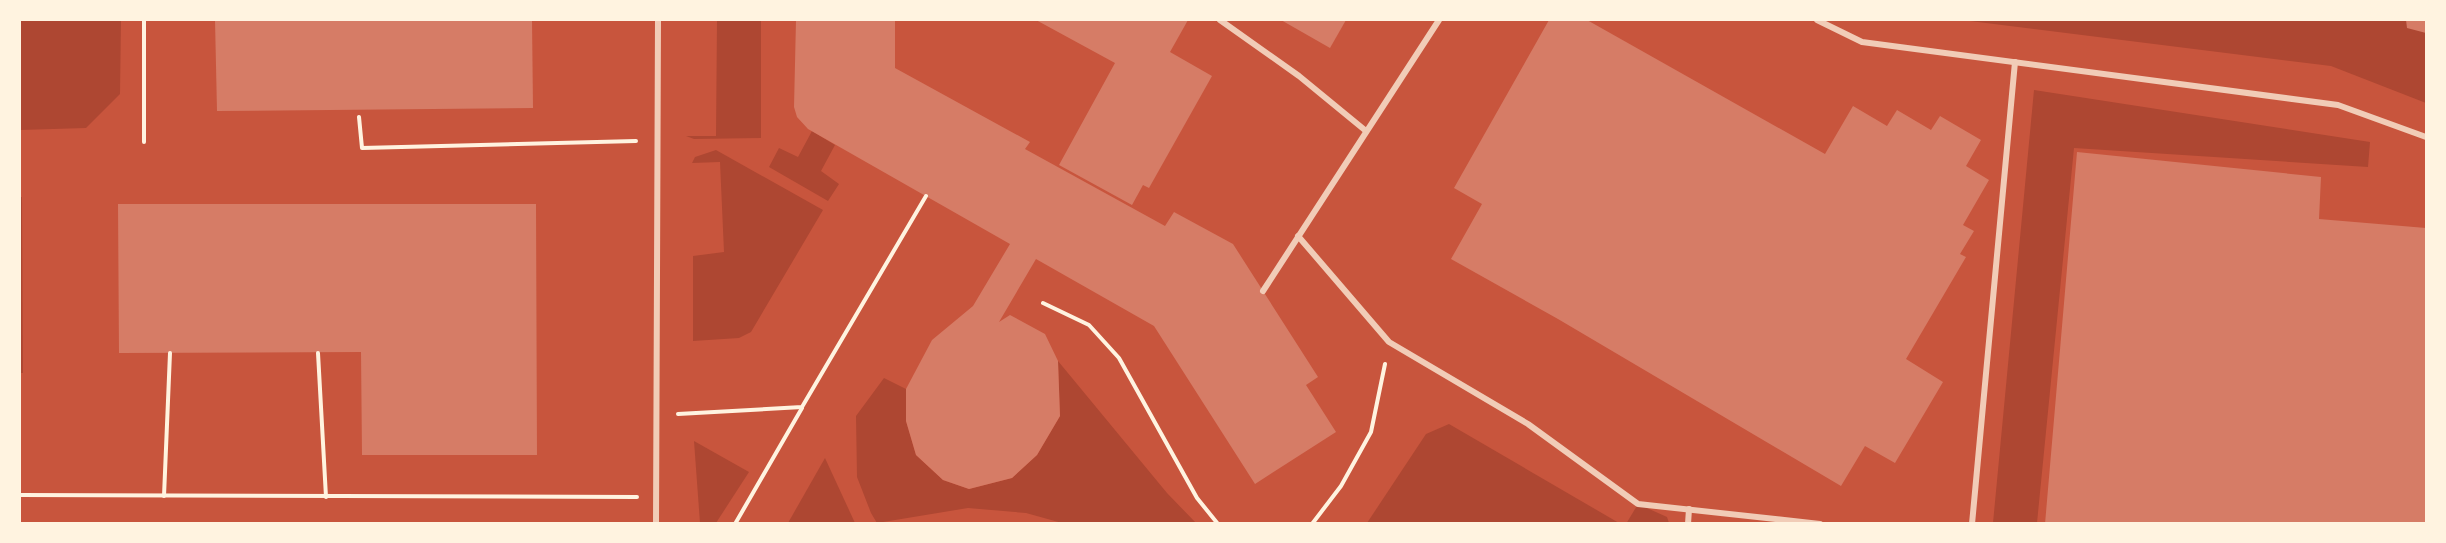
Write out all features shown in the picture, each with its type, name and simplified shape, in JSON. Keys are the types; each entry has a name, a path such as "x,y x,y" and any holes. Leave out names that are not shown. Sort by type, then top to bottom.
{"street":[{"path":"656,524 658,20"},
{"path":"1220,20 1299,76 1366,131"},
{"path":"1263,291 1439,20"},
{"path":"1817,20 1863,42 2338,105 2427,136"},
{"path":"1972,524 2015,62"},
{"path":"1298,236 1389,342 1528,424 1638,504 1820,524"},
{"path":"1688,524 1689,509"}],"path":[{"path":"144,20 144,142"},
{"path":"359,117 362,148 658,140"},
{"path":"735,524 926,196"},
{"path":"1043,303 1089,326 1119,358 1197,498 1218,524"},
{"path":"1312,524 1341,486 1371,432 1389,342"},
{"path":"164,496 170,353"},
{"path":"318,353 326,497"},
{"path":"657,415 802,407"},
{"path":"20,495 656,497"}],"shaded area":[{"path":"20,20 121,20 120,94 86,128 20,130"},
{"path":"717,20 761,20 761,138 694,139 686,136 716,136"},
{"path":"1962,20 2426,20 2426,103 2331,66"},
{"path":"2034,90 2370,142 2368,167 2074,148 2037,523 1993,523"},
{"path":"812,131 835,145 821,171 839,184 828,201 769,167 779,148 798,157"},
{"path":"716,150 823,210 751,332 739,338 693,341 693,256 724,252 720,162 692,163 695,157"},
{"path":"20,197 22,197 23,373 20,373"},
{"path":"1058,361 1167,493 1196,523 1062,523 1026,513 968,508 877,523 857,477 856,416 884,378 906,389 906,421 916,455 943,480 969,489 1012,478 1037,455 1060,416"},
{"path":"1449,424 1619,523 1367,523 1426,434"},
{"path":"694,441 749,472 716,523 700,523"},
{"path":"825,458 855,523 788,523"},
{"path":"1638,504 1667,517 1669,523 1626,524"}],"building":[{"path":"215,20 532,20 533,108 217,111"},
{"path":"796,20 895,20 895,68 1030,142 1025,149 1165,226 1174,212 1233,244 1318,377 1306,385 1336,432 1255,484 1154,326 1036,259 999,322 1010,315 1045,334 1058,361 1060,416 1037,455 1012,478 969,489 943,480 916,455 906,421 906,389 932,340 973,306 1010,244 808,129 797,117 794,107"},
{"path":"1036,20 1188,20 1170,52 1212,76 1149,188 1143,185 1132,205 1059,165 1115,63"},
{"path":"1281,20 1346,20 1330,48"},
{"path":"1549,20 1587,20 1825,154 1853,106 1887,126 1897,110 1931,130 1940,116 1981,140 1966,166 1989,180 1963,225 1974,231 1960,254 1966,257 1906,359 1943,382 1895,463 1865,446 1841,486 1558,319 1451,259 1482,204 1454,188"},
{"path":"2406,20 2426,20 2426,33 2407,28"},
{"path":"2077,152 2321,177 2319,219 2426,228 2426,524 2045,524"},
{"path":"118,204 536,204 537,455 362,455 361,352 119,353"}]}
